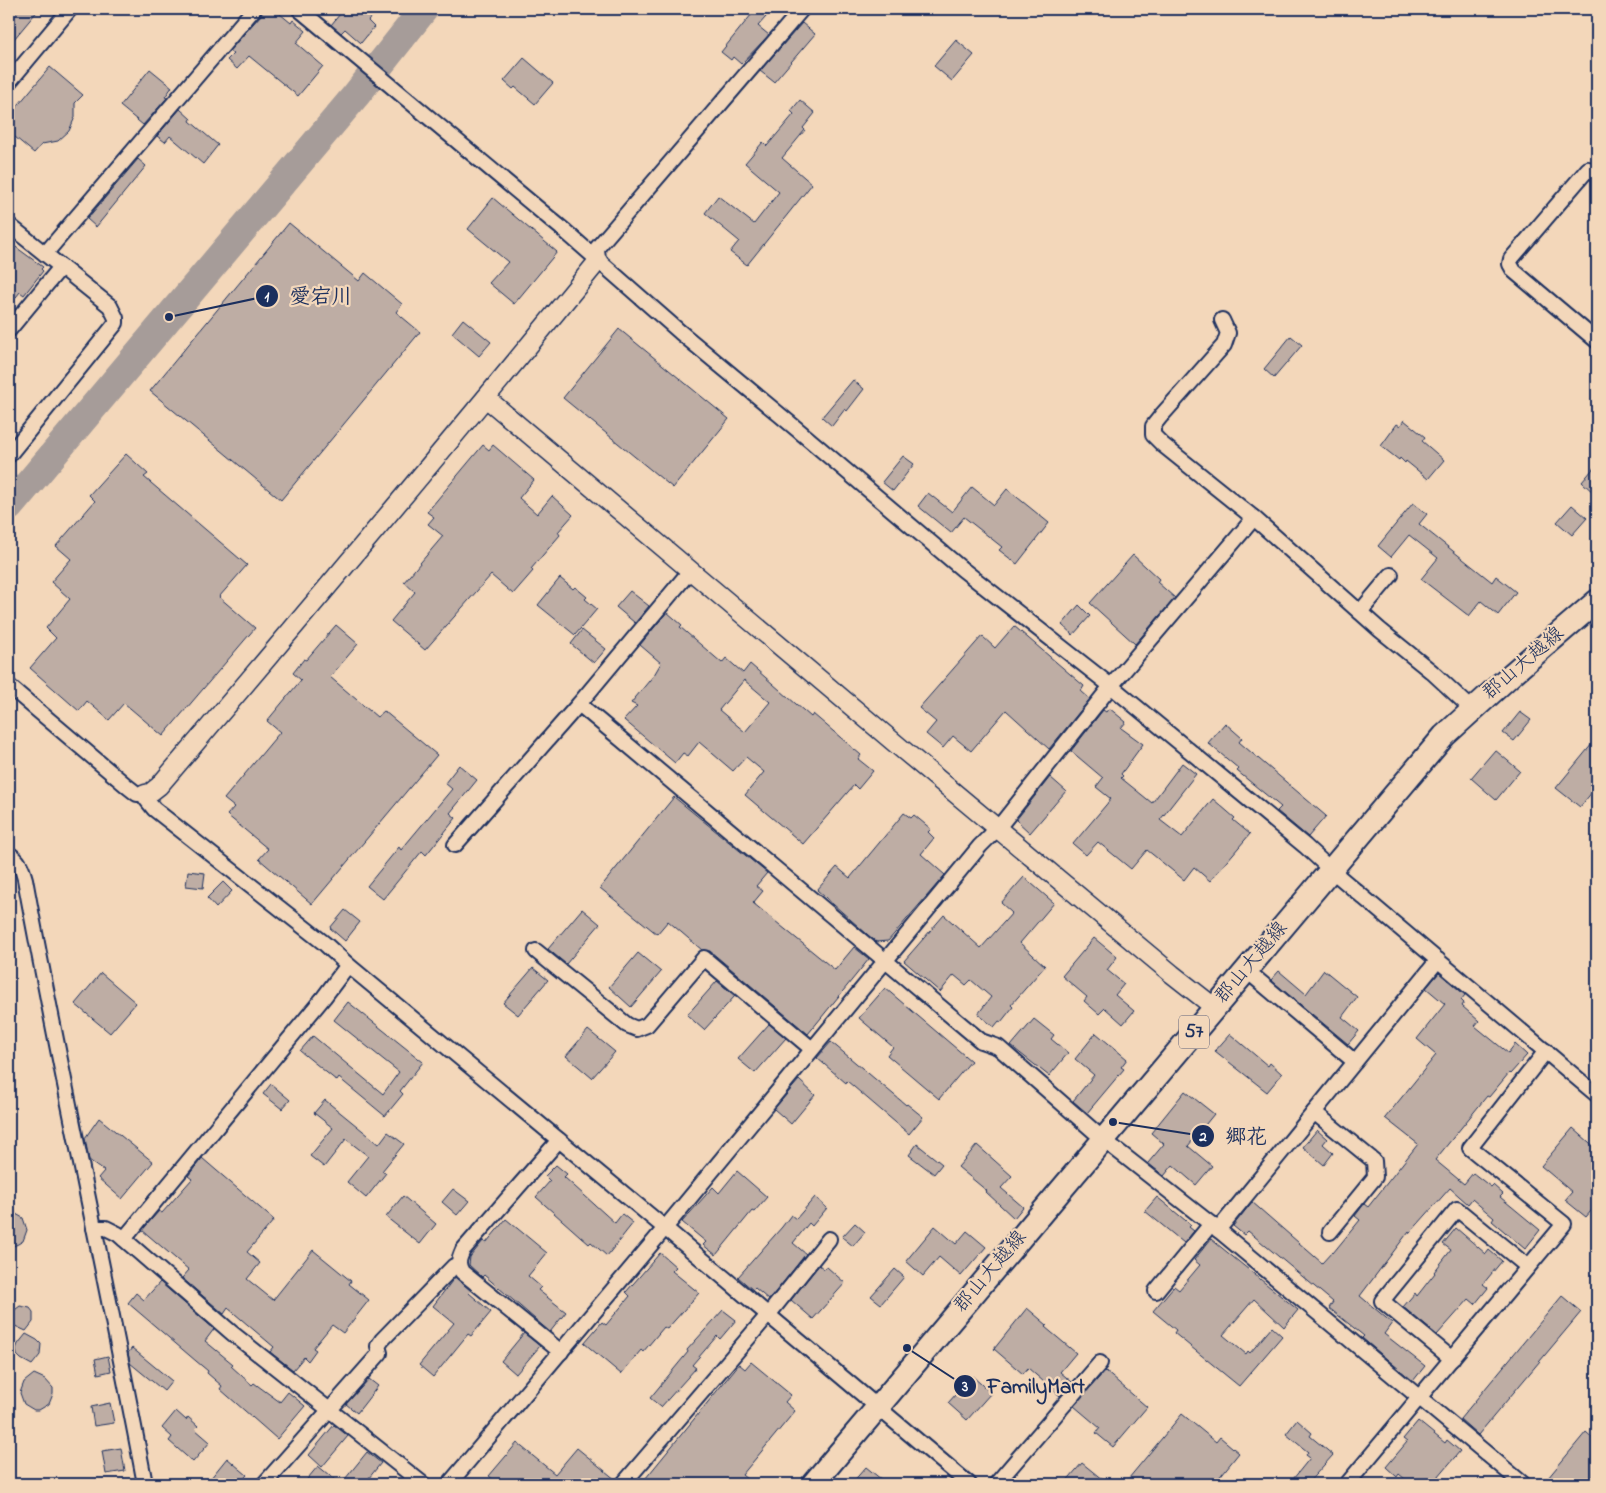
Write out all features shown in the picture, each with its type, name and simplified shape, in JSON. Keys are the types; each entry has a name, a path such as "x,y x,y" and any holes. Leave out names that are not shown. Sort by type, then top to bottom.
{"main road":[{"name":"郡山大越線","path":"813,1484 1444,736 1597,601"}],"street":[{"path":"9,82 70,9"},
{"path":"45,254 254,9"},
{"path":"299,9 566,232 680,332 962,569 1111,686 1305,846 1597,1095"},
{"path":"9,686 137,794 150,793 159,786 486,398 598,261 597,248 802,9"},
{"path":"1592,167 1511,259 1510,264 1514,271 1597,341"},
{"path":"9,225 110,306 116,318 116,323 9,455"},
{"path":"9,330 61,267"},
{"path":"1222,320 1228,333 1224,345 1153,426 1153,435 1254,518 1360,612 1432,672 1473,710"},
{"path":"486,398 690,571 1214,1007"},
{"path":"450,1484 665,1228 980,846 998,828 1111,686 1254,518"},
{"path":"455,845 579,704 690,571"},
{"path":"1360,612 1391,575"},
{"path":"579,704 980,1040 998,1047 1104,1140 1214,1227 1523,1484"},
{"path":"145,794 146,799 154,809 324,943 969,1484"},
{"path":"9,854 16,859 26,879 51,1022 145,1484"},
{"path":"536,951 627,1025 637,1029 647,1025 704,958 812,1049"},
{"path":"1156,1291 1314,1112 1438,960"},
{"path":"124,1239 324,997 348,965"},
{"path":"1246,970 1355,1062"},
{"path":"1347,1484 1564,1224 1470,1148 1546,1051"},
{"path":"1314,1112 1374,1161 1375,1177 1330,1232"},
{"path":"559,1140 463,1250 458,1265 462,1272 561,1352"},
{"path":"1452,1359 1382,1301 1458,1209 1528,1267"},
{"path":"94,1228 112,1230 124,1239 232,1333 423,1484"},
{"path":"623,1484 768,1316 829,1239"},
{"path":"264,1484 380,1353 378,1346 382,1340 454,1266 458,1265"},
{"path":"996,1484 1100,1363"}],"building":[{"path":"18,9 39,9 9,45 9,19"},
{"path":"264,9 274,9 291,23 293,20 306,31 296,43 323,66 298,96 249,56 237,69 227,60 233,54 229,51 261,15"},
{"path":"344,9 378,9 368,21 374,27 361,43 345,29 341,33 331,25"},
{"path":"756,9 773,9 758,26 769,35 741,64 733,57 731,60 721,52"},
{"path":"802,23 815,34 774,82 760,71"},
{"path":"956,40 974,55 952,81 934,66"},
{"path":"524,58 553,83 535,104 515,87 513,89 504,81"},
{"path":"50,67 83,95 75,103 75,117 69,131 58,141 42,144 34,153 9,132 9,116"},
{"path":"150,69 172,87 165,97 167,98 143,125 120,106"},
{"path":"800,100 815,113 803,128 805,130 782,158 812,184 747,265 730,252 739,241 705,213 718,196 754,224 779,192 745,163 763,142 767,146 794,114 791,111"},
{"path":"180,109 191,119 190,121 218,145 203,164 170,136 165,142 157,136"},
{"path":"138,159 146,166 96,227 87,219"},
{"path":"493,198 557,252 514,304 489,283 508,262 468,229"},
{"path":"289,223 359,281 365,273 402,304 396,312 420,332 281,500 150,391"},
{"path":"9,242 43,267 41,269 43,271 24,295 20,292 9,306"},
{"path":"463,319 491,342 479,356 452,333"},
{"path":"619,329 729,419 673,488 563,398"},
{"path":"1291,336 1302,345 1274,378 1264,369"},
{"path":"853,380 864,389 847,411 845,409 832,426 822,417"},
{"path":"1404,420 1425,437 1422,441 1444,460 1428,479 1406,461 1405,463 1400,458 1399,460 1381,446 1397,424 1400,426"},
{"path":"483,445 489,450 493,445 534,480 519,498 537,514 552,496 573,515 558,532 560,535 531,569 533,571 513,594 491,575 425,650 391,621 415,592 404,582 443,536 428,524 434,517 427,512"},
{"path":"126,454 148,474 144,477 247,565 219,597 255,628 163,736 124,703 109,720 87,701 79,711 30,668 56,638 46,628 70,599 51,582 71,559 56,546 95,501 89,495"},
{"path":"903,456 914,464 893,491 882,482"},
{"path":"1597,464 1597,496 1582,482"},
{"path":"972,487 994,505 1007,489 1049,523 1017,564 999,550 1002,547 964,517 951,533 918,506 928,493 952,512"},
{"path":"1413,503 1427,514 1419,524 1492,582 1496,576 1516,592 1498,615 1481,601 1469,616 1421,579 1438,558 1409,535 1391,557 1378,546"},
{"path":"1572,505 1587,518 1572,535 1557,522"},
{"path":"1133,555 1159,579 1157,582 1175,598 1135,644 1090,603"},
{"path":"560,578 573,589 575,587 587,597 585,599 597,609 575,635 538,605"},
{"path":"630,591 649,606 635,623 616,607"},
{"path":"1079,605 1090,616 1073,635 1062,625"},
{"path":"667,612 682,625 680,627 722,663 726,658 743,673 750,664 811,717 813,714 861,755 858,759 873,771 858,789 854,785 803,844 745,795 764,772 746,757 733,771 699,742 688,756 683,753 675,763 624,720 637,706 631,703 654,675 661,663 640,645","holes":["744,680 770,702 745,732 719,710"]},
{"path":"336,625 358,644 330,677 377,717 384,711 437,755 312,904 259,859 268,849 227,815 234,807 224,799 280,732 267,721 301,680 293,673"},
{"path":"1014,626 1084,686 1081,691 1090,699 1049,749 1006,710 971,751 953,736 943,748 926,734 936,722 919,708 982,636 995,648"},
{"path":"582,630 606,649 594,663 571,644"},
{"path":"1109,708 1126,722 1121,728 1143,744 1121,774 1123,776 1121,778 1152,803 1182,763 1196,774 1160,820 1182,837 1213,799 1235,818 1233,820 1250,834 1210,881 1194,867 1184,880 1147,850 1131,869 1098,842 1086,855 1073,844 1111,799 1096,787 1103,778 1071,751 1103,710 1106,712"},
{"path":"1520,712 1531,720 1514,741 1503,733"},
{"path":"1225,723 1242,738 1239,742 1326,816 1308,837 1277,811 1281,807 1237,771 1239,769 1208,743"},
{"path":"1597,738 1597,786 1580,807 1556,788"},
{"path":"1495,750 1520,771 1496,800 1471,778"},
{"path":"459,765 477,780 450,813 456,818 426,855 422,851 383,899 367,886 399,847 401,850 452,789 445,783"},
{"path":"1050,777 1066,791 1030,833 1016,820"},
{"path":"674,797 767,873 756,886 763,891 753,903 835,970 854,947 869,959 808,1034 710,951 702,950 668,921 657,934 600,888"},
{"path":"904,813 911,818 914,815 931,829 928,832 934,838 921,854 945,875 888,941 876,942 817,890 837,867 850,878"},
{"path":"188,871 205,873 203,888 186,886"},
{"path":"1024,877 1054,903 1020,943 1045,966 1011,1005 1013,1007 1001,1022 999,1021 994,1027 978,1014 991,997 971,980 966,985 954,975 940,992 904,961 944,915 981,948 1012,913 1001,903"},
{"path":"223,882 232,891 216,908 207,898"},
{"path":"582,909 600,924 566,964 548,949"},
{"path":"345,910 360,922 345,941 330,928"},
{"path":"1094,938 1117,957 1107,970 1124,984 1115,995 1134,1011 1123,1024 1105,1008 1099,1014 1084,1001 1087,997 1062,976"},
{"path":"638,953 661,972 631,1007 609,987"},
{"path":"533,968 548,980 518,1015 503,1003"},
{"path":"1324,970 1357,997 1342,1017 1359,1031 1348,1044 1271,980 1279,971 1306,994"},
{"path":"101,973 136,1003 110,1033 75,1004"},
{"path":"1439,973 1465,995 1461,1000 1464,1003 1462,1006 1479,1021 1475,1026 1508,1053 1515,1044 1527,1055 1489,1097 1487,1096 1435,1160 1464,1184 1473,1173 1491,1187 1493,1185 1503,1194 1500,1197 1540,1230 1525,1249 1492,1221 1494,1218 1472,1199 1468,1204 1450,1188 1410,1233 1409,1231 1360,1296 1392,1323 1384,1334 1425,1366 1413,1381 1362,1338 1364,1336 1329,1308 1333,1302 1248,1231 1244,1235 1233,1226 1252,1202 1322,1263 1333,1253 1360,1220 1355,1216 1364,1204 1368,1207 1418,1144 1385,1118 1436,1055 1417,1039 1445,1004 1426,988"},
{"path":"717,981 735,996 704,1030 687,1015"},
{"path":"885,988 971,1061 939,1099 887,1055 893,1047 859,1018"},
{"path":"348,1002 423,1062 400,1091 403,1094 385,1116 339,1078 337,1081 300,1051 313,1036 383,1094 399,1072 334,1020"},
{"path":"1034,1019 1054,1035 1051,1039 1068,1053 1049,1076 1011,1046"},
{"path":"769,1024 786,1038 755,1073 738,1059"},
{"path":"588,1030 615,1052 592,1078 566,1056"},
{"path":"1096,1033 1127,1059 1121,1067 1124,1069 1087,1113 1073,1101 1094,1075 1075,1059"},
{"path":"1230,1034 1268,1066 1270,1063 1282,1074 1267,1092 1215,1051"},
{"path":"831,1042 923,1117 909,1134 817,1058"},
{"path":"799,1080 815,1095 791,1124 774,1109"},
{"path":"271,1084 290,1100 282,1109 263,1094"},
{"path":"1185,1091 1214,1114 1188,1146 1212,1166 1196,1185 1173,1165 1164,1176 1148,1163 1164,1144 1151,1133"},
{"path":"325,1100 379,1144 388,1132 404,1144 382,1171 386,1173 366,1198 347,1182 368,1156 346,1139 324,1167 310,1156 333,1128 314,1113"},
{"path":"99,1118 153,1162 122,1199 98,1178 104,1171 89,1160 85,1138"},
{"path":"1573,1128 1597,1149 1597,1204 1586,1217 1565,1200 1572,1192 1541,1166"},
{"path":"1317,1130 1327,1139 1323,1144 1333,1153 1324,1165 1303,1147"},
{"path":"917,1144 942,1164 934,1174 909,1155"},
{"path":"977,1145 1012,1176 1001,1188 1023,1207 1014,1218 987,1191 958,1167"},
{"path":"202,1158 274,1220 247,1252 260,1263 247,1279 273,1300 313,1250 351,1281 349,1284 369,1300 343,1333 332,1325 313,1348 316,1350 308,1361 304,1357 293,1370 270,1352 274,1347 228,1308 224,1314 182,1278 189,1270 142,1230 159,1211 162,1213 192,1179 188,1176"},
{"path":"556,1165 567,1174 564,1177 615,1223 622,1214 633,1223 607,1256 591,1242 589,1244 536,1197 550,1181 545,1176"},
{"path":"737,1171 767,1197 754,1212 752,1211 716,1255 703,1245 706,1242 682,1222 713,1187 719,1193"},
{"path":"453,1189 469,1201 457,1215 442,1202"},
{"path":"403,1196 436,1224 420,1244 386,1217"},
{"path":"815,1197 827,1208 812,1226 809,1223 793,1243 806,1254 769,1300 755,1288 753,1290 738,1277 791,1215 796,1219"},
{"path":"1157,1197 1191,1225 1189,1227 1194,1231 1184,1243 1145,1211"},
{"path":"9,1210 23,1218 27,1230 23,1241 9,1248"},
{"path":"506,1219 547,1253 528,1276 541,1287 538,1290 566,1312 550,1332 484,1275 482,1277 469,1265 470,1257 483,1241 486,1243"},
{"path":"855,1223 865,1232 853,1246 842,1237"},
{"path":"935,1226 956,1244 967,1231 986,1247 961,1276 939,1257 923,1276 906,1261"},
{"path":"1456,1228 1486,1254 1489,1250 1502,1261 1483,1284 1488,1288 1475,1304 1469,1299 1437,1335 1403,1307 1415,1293 1417,1296 1451,1250 1443,1244"},
{"path":"1211,1239 1298,1310 1284,1327 1254,1299 1223,1335 1246,1354 1248,1351 1250,1353 1272,1327 1282,1336 1239,1386 1174,1333 1176,1330 1153,1311 1174,1286 1179,1290 1200,1265 1194,1260"},
{"path":"660,1253 676,1267 672,1271 699,1293 667,1329 664,1327 643,1352 641,1350 621,1374 584,1343 602,1322 606,1325 630,1296 626,1292"},
{"path":"819,1265 824,1269 827,1267 845,1283 813,1319 791,1300"},
{"path":"895,1269 904,1277 881,1304 871,1296"},
{"path":"455,1277 471,1291 469,1293 491,1312 471,1336 468,1334 433,1377 419,1365 454,1323 433,1306"},
{"path":"160,1282 214,1329 205,1341 233,1364 231,1366 252,1385 254,1383 280,1402 288,1392 305,1406 277,1439 220,1389 222,1386 207,1373 208,1371 128,1303 136,1293 144,1300"},
{"path":"1562,1296 1581,1312 1478,1435 1460,1419"},
{"path":"20,1306 30,1308 33,1312 33,1322 26,1331 15,1326 12,1322 12,1312"},
{"path":"1027,1308 1047,1325 1045,1327 1076,1353 1060,1372 1072,1382 1060,1396 1028,1368 1023,1374 994,1349"},
{"path":"723,1310 736,1320 720,1339 717,1336 692,1365 696,1368 661,1407 650,1398 688,1352 687,1350"},
{"path":"524,1333 540,1346 516,1374 501,1361"},
{"path":"26,1334 41,1344 40,1355 32,1365 17,1355 16,1349 18,1344"},
{"path":"132,1348 172,1381 164,1391 130,1363 128,1353"},
{"path":"108,1356 111,1371 98,1374 95,1359"},
{"path":"751,1362 791,1395 785,1402 795,1411 742,1475 753,1484 641,1484 739,1364 745,1369"},
{"path":"1105,1371 1147,1407 1113,1447 1096,1433 1100,1428 1074,1406"},
{"path":"34,1374 45,1379 53,1388 49,1404 39,1410 34,1410 24,1404 20,1393 24,1382"},
{"path":"972,1376 991,1393 967,1420 948,1403"},
{"path":"369,1379 378,1386 357,1413 346,1404"},
{"path":"110,1403 114,1423 94,1426 91,1407"},
{"path":"176,1411 186,1420 188,1417 198,1426 195,1429 210,1442 193,1462 169,1441 172,1437 162,1428"},
{"path":"1182,1414 1216,1442 1220,1437 1239,1453 1214,1484 1124,1484"},
{"path":"1297,1420 1312,1433 1310,1436 1333,1455 1307,1484 1289,1484 1310,1458 1306,1455 1308,1452 1286,1434"},
{"path":"1418,1421 1445,1443 1447,1440 1460,1451 1432,1484 1411,1484 1399,1474 1397,1477 1386,1467 1407,1442 1403,1439"},
{"path":"334,1425 348,1436 322,1467 309,1455"},
{"path":"1586,1432 1597,1442 1597,1484 1543,1484"},
{"path":"517,1443 555,1474 577,1448 616,1480 614,1484 499,1484 489,1476"},
{"path":"121,1448 125,1471 106,1474 102,1451"},
{"path":"367,1452 381,1463 364,1484 341,1484"},
{"path":"227,1458 247,1475 239,1484 206,1484"},
{"path":"1082,1463 1108,1484 1064,1484"},
{"path":"318,1466 340,1484 303,1484"},
{"path":"866,1467 887,1484 851,1484"}],"waterway":[{"path":"9,507 356,95 424,9"}],"place":[{"name":"愛宕川","path":"169,317"},
{"name":"郷花","path":"1113,1122"},
{"name":"FamilyMart","path":"907,1348"}]}
